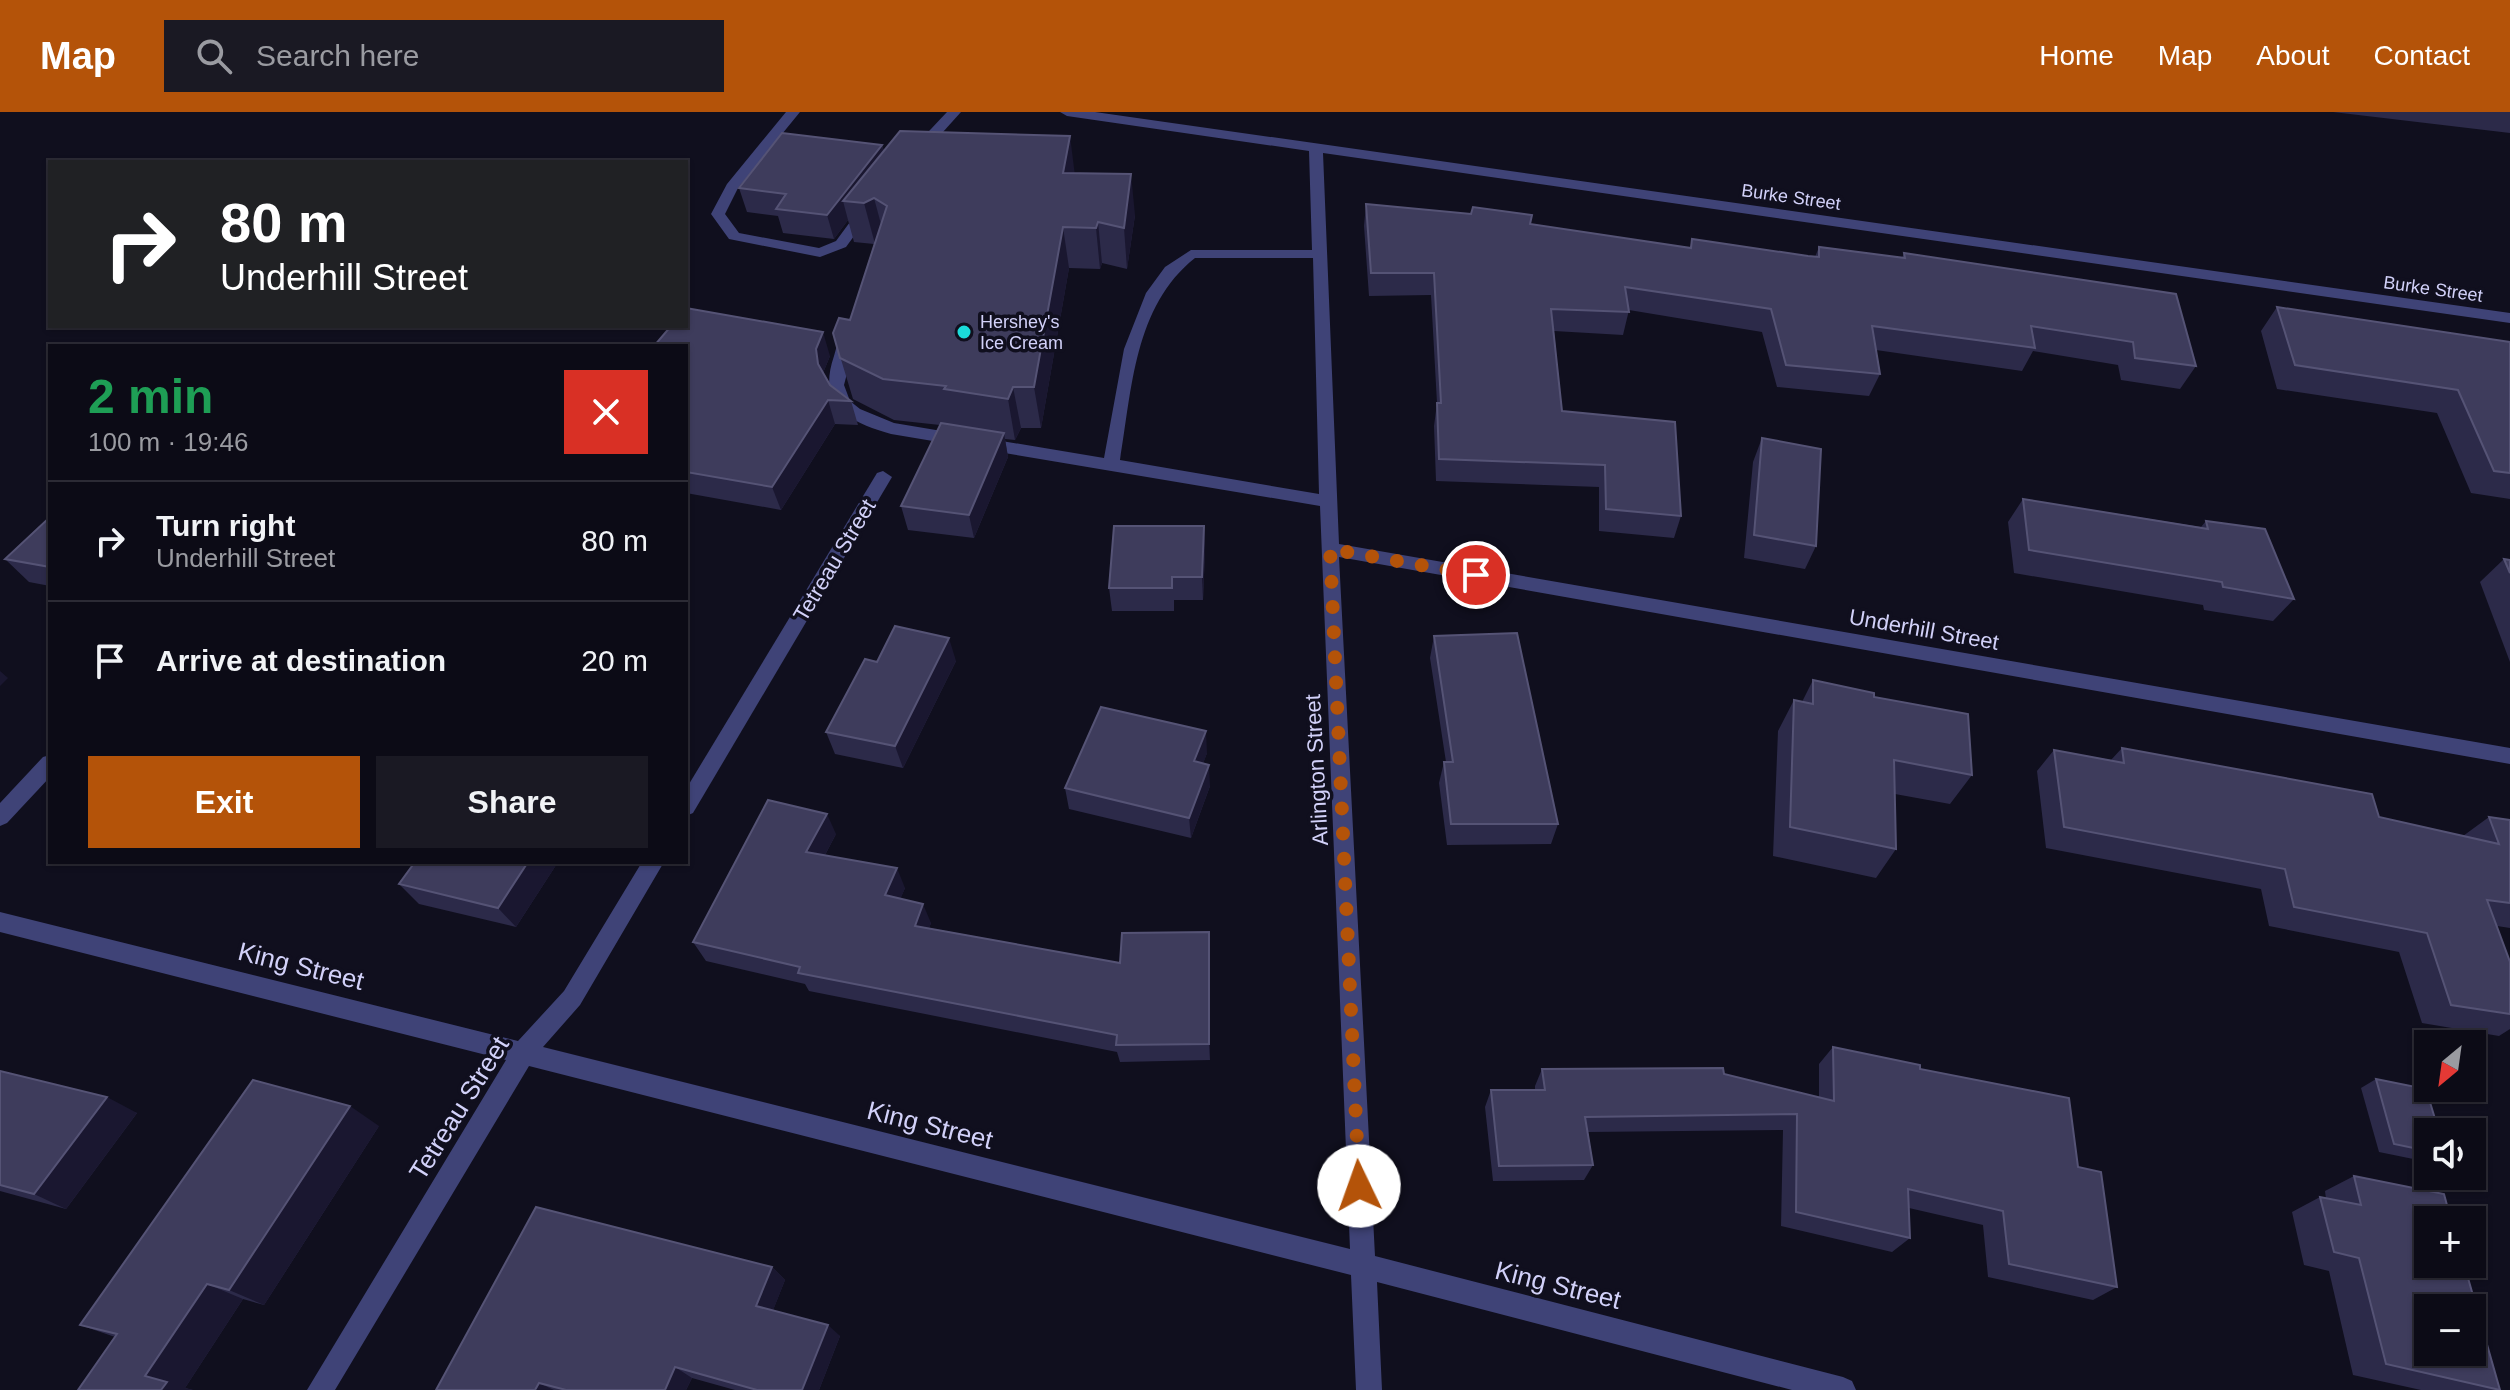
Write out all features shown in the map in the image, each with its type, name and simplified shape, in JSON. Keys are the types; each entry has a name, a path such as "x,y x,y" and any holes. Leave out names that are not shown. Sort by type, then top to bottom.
{"street":[{"path":"793,112 732,187 718,214 734,236 820,253 841,244 872,201"},
{"path":"906,163 954,112"},
{"name":"Burke Street","path":"1067,112 2510,318"},
{"name":"Arlington Street","path":"1316,147 1330,549 1369,1390"},
{"path":"1111,466 1133,344 1144,312 1176,263 1191,254 1320,254"},
{"path":"856,317 834,374 835,392 846,408 865,419 891,428 1328,501"},
{"name":"Tetreau Street","path":"688,804 883,477"},
{"name":"Underhill Street","path":"1330,549 2510,756"},
{"path":"0,817 48,765"},
{"name":"Tetreau Street","path":"320,1390 524,1052 572,998 652,864"},
{"name":"King Street","path":"0,922 524,1052 1843,1390"}],"building":[{"name":"Hershey's Ice Cream","path":"900,131 1070,136 1063,173 1131,174 1124,228 1098,222 1096,228 1063,227 1034,387 1013,387 1008,399 944,389 946,386 883,379 840,358 833,333 839,318 850,320 887,206 874,198 864,203 843,201"},
{"path":"782,133 882,145 827,215 776,209 786,194 739,188"},
{"path":"1366,204 1471,214 1473,207 1532,215 1530,224 1691,248 1692,239 1819,257 1819,247 1905,258 1904,253 2176,294 2196,366 2135,358 2133,342 2031,326 2035,348 1872,326 1880,374 1786,365 1771,309 1625,287 1629,312 1551,309 1562,411 1675,422 1681,516 1606,509 1605,465 1439,459 1437,403 1441,403 1434,273 1371,273"},
{"path":"2277,307 2510,342 2510,473 2494,471 2458,390 2295,365"},
{"path":"688,308 823,332 816,349 818,364 830,385 851,401 828,400 772,487 688,472 688,344 656,344 669,328 688,328"},
{"path":"941,423 1004,433 969,515 901,506"},
{"path":"1762,438 1821,449 1816,546 1754,535"},
{"path":"2023,499 2208,529 2206,521 2265,529 2294,599 2223,587 2222,582 2029,550"},
{"path":"48,519 48,567 5,559"},
{"path":"1114,526 1204,526 1202,577 1172,577 1172,588 1109,588"},
{"path":"895,626 949,638 895,746 826,732 865,659 877,662"},
{"path":"1517,633 1558,824 1451,824 1444,762 1453,762 1434,636"},
{"path":"1813,680 1874,693 1874,697 1968,714 1972,775 1894,760 1896,849 1790,827 1794,700 1813,704"},
{"path":"1101,707 1206,731 1194,761 1209,765 1189,818 1065,788"},
{"path":"2122,748 2372,794 2379,817 2499,844 2489,817 2510,820 2510,903 2487,900 2510,962 2510,1014 2451,1005 2427,933 2294,907 2285,869 2064,827 2054,750 2124,763"},
{"path":"768,800 827,814 806,852 897,868 885,895 923,904 915,926 1120,963 1122,933 1209,932 1209,1044 1116,1045 1117,1035 798,973 800,967 693,942"},
{"path":"414,864 527,864 498,908 399,884"},
{"path":"1833,1047 1920,1065 1920,1069 2069,1098 2078,1167 2101,1172 2117,1287 2009,1264 2003,1211 1908,1189 1910,1238 1796,1212 1797,1114 1585,1117 1593,1165 1499,1166 1491,1090 1545,1090 1542,1069 1723,1068 1724,1074 1834,1101"},
{"path":"0,1071 107,1097 34,1194 0,1185"},
{"path":"2376,1079 2414,1087 2414,1102 2430,1102 2435,1118 2414,1118 2414,1148 2394,1144"},
{"path":"253,1080 350,1106 229,1290 207,1284 145,1376 167,1382 161,1390 78,1390 117,1334 80,1325"},
{"path":"2354,1176 2444,1194 2447,1206 2414,1206 2414,1278 2468,1278 2473,1294 2414,1294 2414,1366 2486,1366 2486,1341 2500,1390 2386,1364 2359,1258 2334,1252 2320,1197 2361,1205"},
{"path":"536,1207 772,1267 756,1306 828,1325 802,1390 757,1390 675,1367 665,1390 566,1390 539,1383 535,1390 436,1390"}],"place":[{"name":"Hershey's Ice Cream","path":"964,332"}],"route":[{"path":"1359,1186 1330,549 1476,575"}]}
